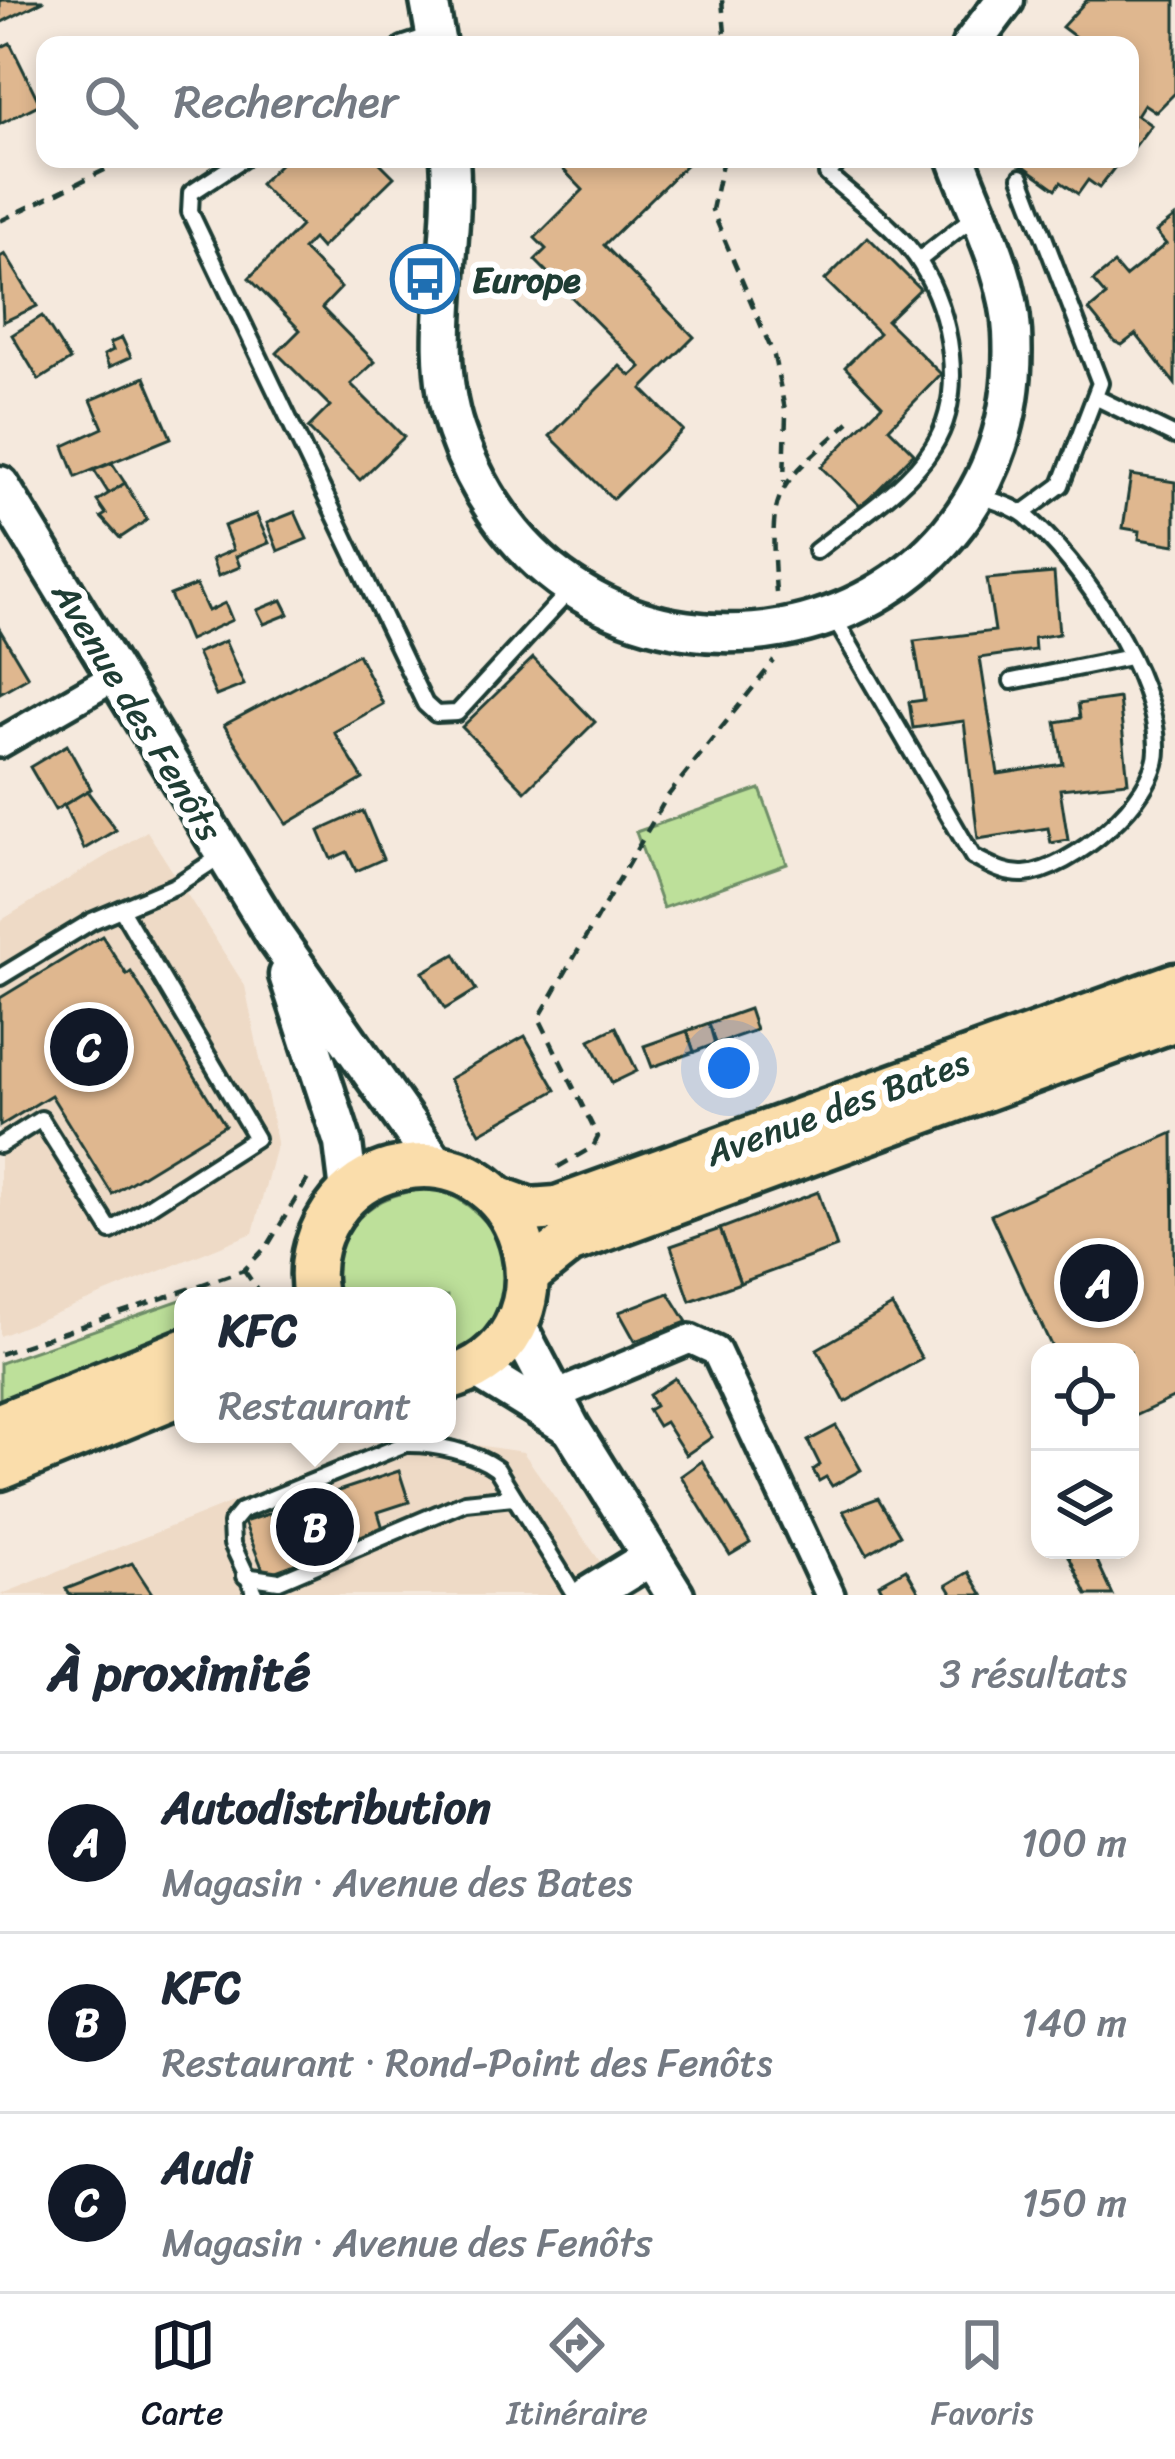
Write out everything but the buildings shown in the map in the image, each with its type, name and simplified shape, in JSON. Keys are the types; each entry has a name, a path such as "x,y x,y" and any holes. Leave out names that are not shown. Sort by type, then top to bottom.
{"main road":[{"path":"978,36 1005,0"},
{"path":"450,168 444,360 451,414 494,508 526,548 573,587 622,616 680,632 731,637 779,631 833,616 916,563 976,494 1006,412 1013,359 1005,290 960,168"},
{"name":"Avenue des Fenôts","path":"0,485 275,938 438,1167"},
{"name":"Avenue des Fenôts","path":"275,938 343,1143 350,1192"},
{"name":"Avenue des Bates","path":"438,1167 530,1210 557,1208 1175,985"},
{"name":"Avenue des Bates","path":"529,1274 569,1242 1175,1019"},
{"path":"309,1287 315,1247 328,1217 350,1192 391,1170 438,1167"},
{"path":"497,1198 514,1220 529,1274 518,1325 461,1374 562,1412"},
{"path":"518,1325 562,1412 675,1595"},
{"path":"0,1425 174,1355"},
{"path":"0,1468 174,1398"},
{"path":"589,1595 651,1557"}],"street":[{"path":"0,743 116,676"},
{"path":"562,1412 690,1339 716,1351 830,1595"}],"lane":[{"path":"229,168 191,193 190,212 425,704 436,714 457,713 573,587"},
{"path":"816,551 903,481 934,446 951,398 947,323 919,260 827,174 833,168"},
{"path":"1021,178 1100,383 1060,485 1023,513"},
{"path":"919,260 977,214"},
{"path":"1094,397 1175,436"},
{"path":"833,616 973,857 1006,873 1039,871 1098,841 1144,783 1156,760 1152,699 1084,582 1023,513 976,494"},
{"path":"1012,681 1130,657"},
{"path":"0,977 121,909 175,886 224,854"},
{"path":"0,1145 41,1119 111,1232 256,1138 121,909"},
{"path":"256,1595 232,1544 231,1523 242,1511 406,1444 484,1460 497,1469 575,1595"},
{"path":"244,1576 279,1581 465,1502 513,1497"}],"path":[{"path":"722,0 724,36"},
{"path":"0,221 109,168"},
{"path":"721,168 712,209 774,356 786,414 784,482"},
{"path":"557,1208 549,1173 592,1147 598,1137 539,1018 667,797 783,650 773,541 775,500 784,482 849,422"},
{"path":"195,1287 244,1270 268,1245 311,1172 343,1143"},
{"path":"244,1270 256,1287"},
{"path":"0,1354 174,1294"}],"shaded area":[{"path":"147,831 245,986 277,1142 253,1233 0,1336 0,921"},
{"path":"456,1442 523,1452 606,1570 565,1595 0,1595 380,1443"}],"green space":[{"path":"760,789 787,864 663,908 636,832"},
{"path":"436,1189 459,1199 494,1233 504,1254 507,1298 498,1320 481,1339 456,1354 456,1287 337,1287 339,1252 347,1233 374,1205"},
{"path":"174,1302 174,1335 0,1406 0,1363"}],"place":[{"name":"Europe","path":"425,279"},
{"name":"Audi","path":"89,1047"},
{"name":"Autodistribution","path":"1099,1283"},
{"name":"KFC","path":"315,1527"}]}
